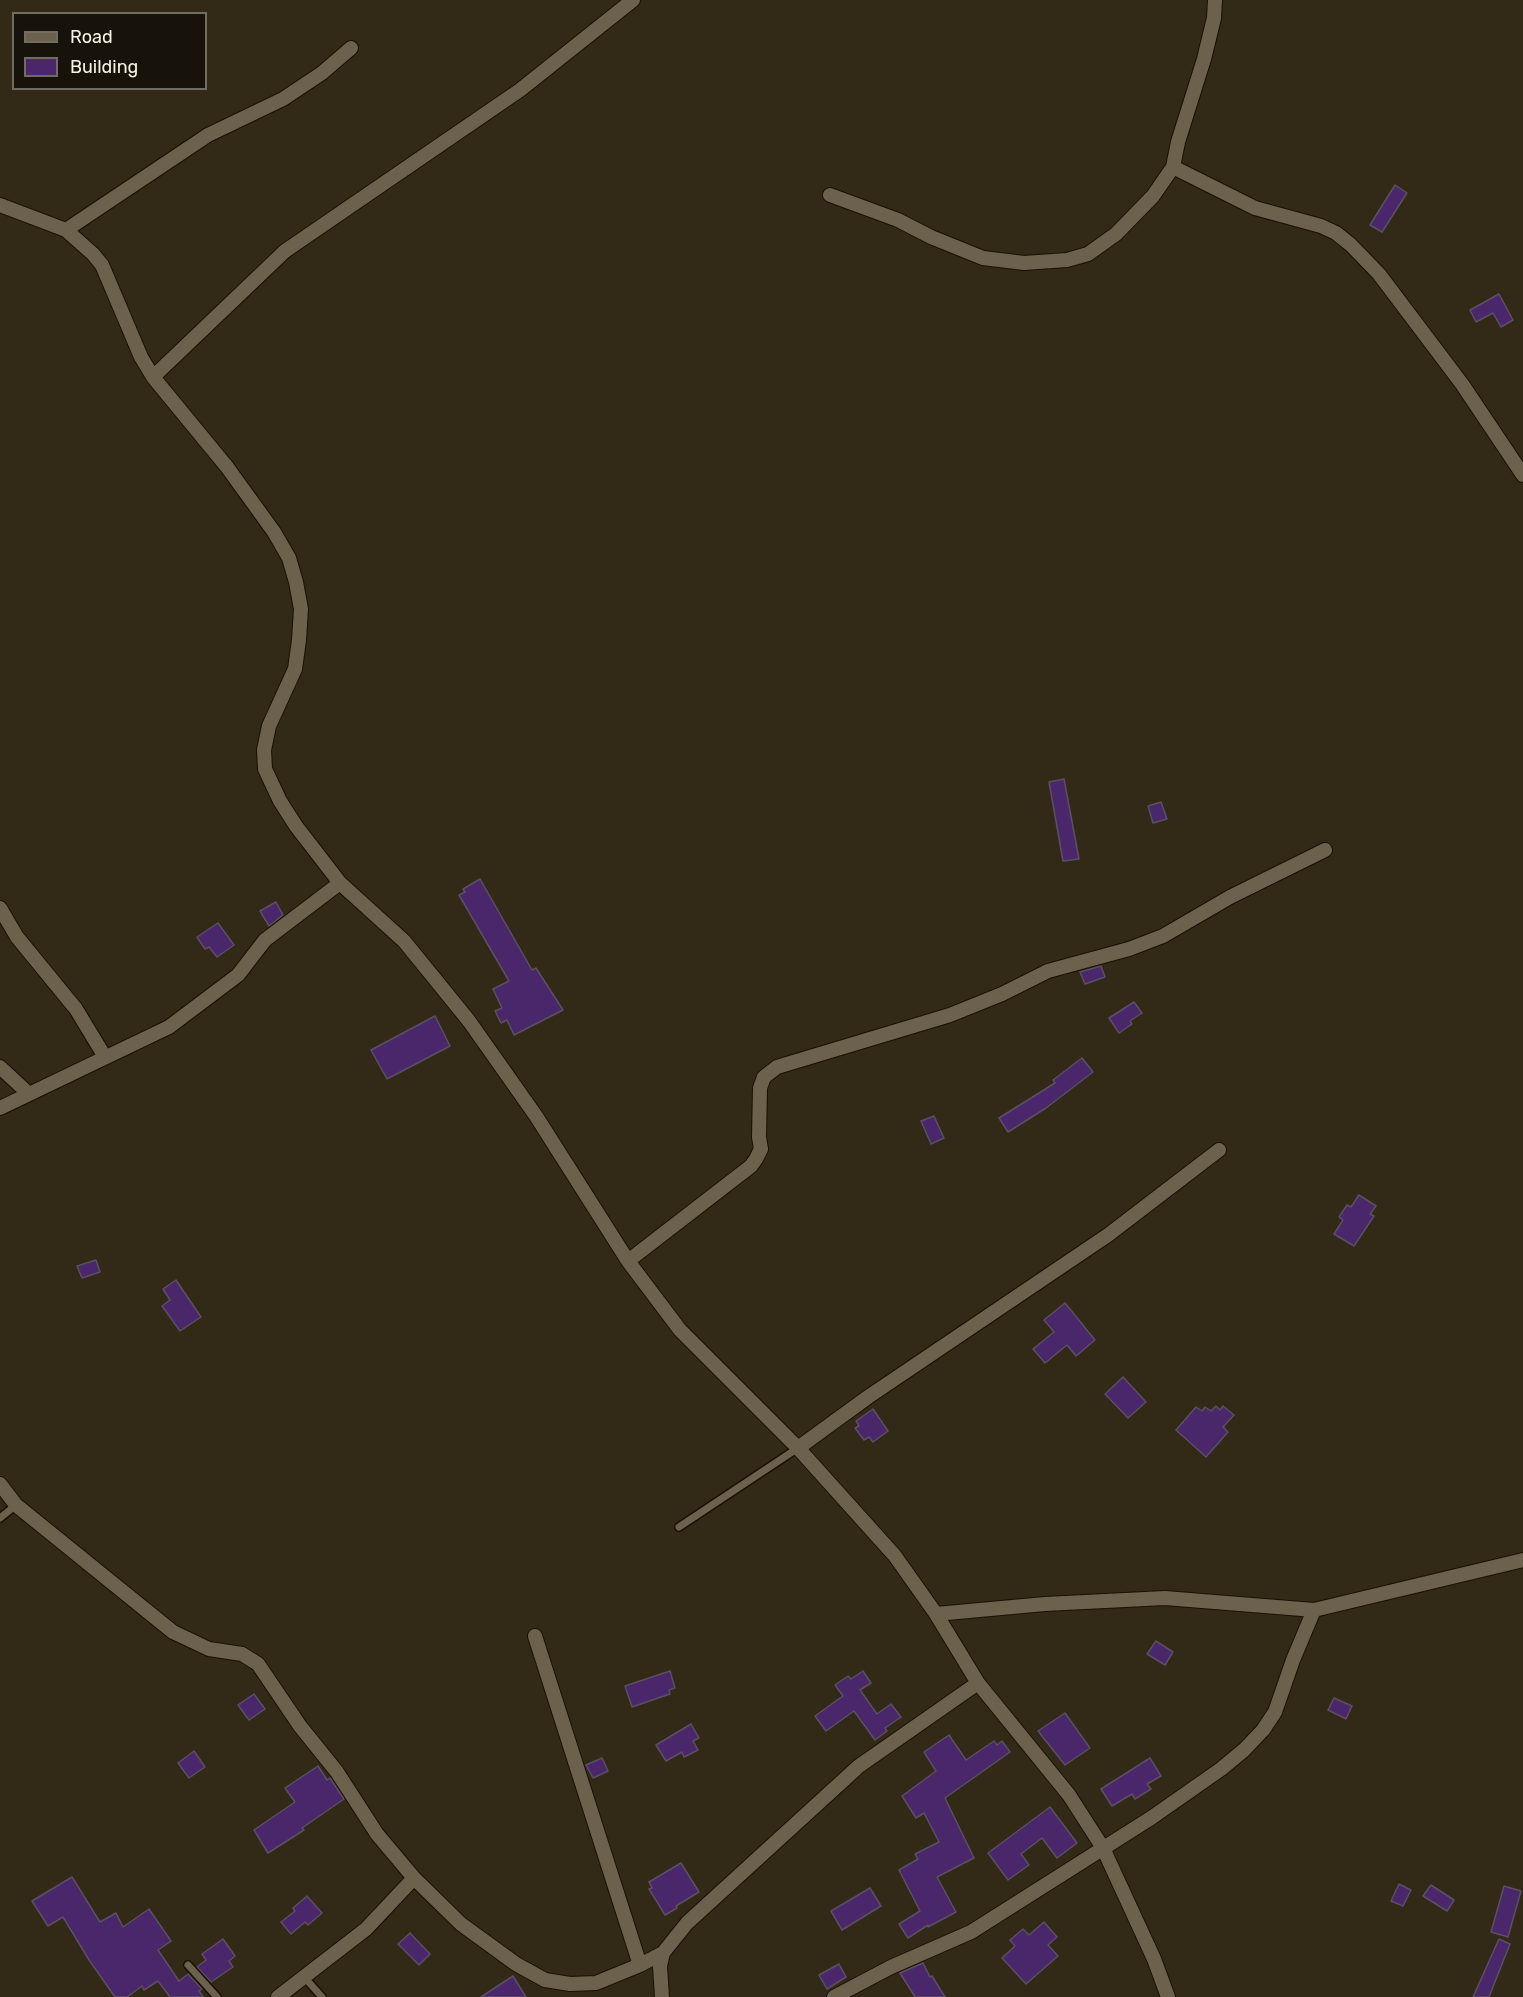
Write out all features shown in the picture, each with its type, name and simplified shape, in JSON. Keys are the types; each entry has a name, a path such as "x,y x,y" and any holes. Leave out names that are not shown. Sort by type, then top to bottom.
{"street":[{"path":"153,377 285,251 520,90 633,0"},
{"path":"830,195 898,220 931,237 983,258 1024,263 1067,260 1088,254 1116,234 1166,179 1173,167 1178,142 1204,59 1214,18 1215,0"},
{"path":"66,230 208,135 283,99 322,73 351,48"},
{"path":"1173,167 1255,208 1321,225 1351,245 1379,274 1462,384 1523,475"},
{"path":"0,205 66,230 84,244 102,265 141,357 153,377 226,467 274,532 289,558 301,609 299,640 295,669 269,726 264,750 265,769 280,801 296,826 340,882 404,941 469,1021 536,1116 628,1261 680,1330 798,1448 895,1556 936,1614 978,1683 1069,1795 1103,1848 1154,1959 1168,1997"},
{"path":"628,1261 751,1166 761,1149 759,1137 760,1088 764,1077 777,1067 950,1015 1002,994 1048,971 1129,949 1163,936 1230,897 1324,850"},
{"path":"0,1108 169,1027 238,975 265,940 340,882"},
{"path":"0,908 17,937 76,1009 105,1057"},
{"path":"0,1067 29,1094"},
{"path":"798,1448 868,1397 1108,1234 1219,1150"},
{"path":"0,1484 16,1505 173,1632 209,1649 242,1654 258,1664 300,1726 337,1772 377,1834 414,1878 461,1924 516,1964 545,1980 570,1984 596,1983 663,1953 687,1923 859,1766 978,1683"},
{"path":"936,1614 1045,1604 1165,1598 1314,1610 1523,1560"},
{"path":"834,1997 891,1967 971,1932 1221,1769 1263,1730 1275,1712 1314,1610"},
{"path":"535,1636 640,1965"},
{"path":"278,1997 366,1929 414,1878"},
{"path":"662,1997 660,1966 663,1953"}],"lane":[{"path":"679,1527 798,1448"},
{"path":"0,1518 16,1505"},
{"path":"188,1965 217,1997"},
{"path":"305,1978 322,1997"}],"building":[{"path":"1395,185 1407,193 1382,232 1370,225"},
{"path":"1499,294 1513,320 1501,327 1493,313 1476,322 1470,310"},
{"path":"1064,779 1079,859 1063,861 1049,782"},
{"path":"1161,802 1167,819 1153,823 1148,806"},
{"path":"480,879 532,970 536,968 563,1010 514,1035 507,1020 501,1023 495,1011 502,1008 493,989 509,981 459,895 465,892 463,889"},
{"path":"276,902 283,915 269,926 260,911"},
{"path":"218,923 234,945 217,957 209,947 205,949 197,937"},
{"path":"1101,966 1105,977 1085,984 1080,972"},
{"path":"1134,1002 1142,1013 1130,1021 1132,1024 1119,1033 1109,1018"},
{"path":"435,1016 450,1046 387,1079 371,1050"},
{"path":"1082,1058 1093,1072 1046,1108 1008,1132 999,1118 1055,1083 1053,1080"},
{"path":"934,1116 944,1138 931,1144 921,1121"},
{"path":"1359,1195 1376,1206 1370,1214 1374,1216 1354,1246 1334,1234 1343,1220 1339,1217 1347,1205 1351,1207"},
{"path":"96,1260 100,1272 82,1278 77,1266"},
{"path":"176,1280 201,1317 180,1331 162,1306 170,1300 163,1289"},
{"path":"1065,1303 1095,1340 1076,1356 1067,1345 1045,1363 1033,1349 1054,1332 1044,1320"},
{"path":"1123,1377 1146,1402 1128,1418 1105,1394"},
{"path":"1216,1406 1220,1410 1223,1406 1234,1415 1223,1427 1228,1432 1206,1457 1176,1430 1196,1407 1202,1411 1205,1407 1211,1411"},
{"path":"873,1409 888,1431 873,1442 869,1437 864,1440 855,1428 859,1426 856,1421"},
{"path":"1156,1641 1173,1652 1165,1665 1147,1654"},
{"path":"670,1671 675,1688 669,1690 670,1694 632,1707 625,1686"},
{"path":"863,1671 871,1683 860,1690 877,1714 891,1704 901,1717 885,1728 887,1731 875,1740 854,1711 826,1731 815,1716 843,1696 835,1685 848,1676 851,1679"},
{"path":"254,1694 265,1709 249,1720 238,1705"},
{"path":"1334,1698 1352,1706 1346,1719 1328,1710"},
{"path":"1065,1713 1090,1748 1065,1765 1038,1731"},
{"path":"691,1724 699,1738 693,1741 698,1750 684,1757 682,1752 666,1761 656,1745"},
{"path":"949,1735 966,1760 994,1741 997,1745 1002,1741 1010,1752 945,1798 974,1858 937,1877 956,1912 928,1927 928,1925 908,1938 899,1924 920,1911 899,1870 918,1859 915,1854 939,1842 924,1813 916,1818 902,1796 936,1771 924,1752"},
{"path":"194,1751 205,1767 189,1778 178,1763"},
{"path":"602,1758 608,1771 593,1778 586,1765"},
{"path":"1150,1758 1161,1776 1147,1784 1151,1789 1135,1799 1132,1794 1112,1806 1101,1789"},
{"path":"318,1766 327,1780 330,1778 344,1799 302,1828 304,1830 268,1853 254,1830 295,1802 285,1788"},
{"path":"1050,1807 1077,1843 1057,1858 1042,1838 1021,1854 1029,1865 1008,1880 988,1853"},
{"path":"681,1863 699,1892 665,1915 649,1889 652,1888 649,1882"},
{"path":"72,1877 100,1922 116,1913 123,1927 149,1909 171,1941 158,1950 179,1981 188,1974 202,1989 199,1991 203,1997 170,1997 158,1981 144,1990 142,1986 127,1997 115,1997 63,1917 48,1926 32,1901"},
{"path":"1399,1884 1411,1890 1403,1906 1391,1901"},
{"path":"1431,1885 1454,1900 1447,1911 1423,1896"},
{"path":"1504,1886 1521,1891 1508,1937 1491,1932"},
{"path":"870,1888 881,1906 842,1930 831,1911"},
{"path":"307,1896 322,1913 308,1925 305,1922 291,1934 281,1922 295,1911 293,1908"},
{"path":"1044,1922 1057,1937 1048,1945 1058,1956 1026,1984 1002,1958 1015,1946 1010,1940 1023,1929 1029,1935"},
{"path":"410,1933 430,1954 419,1965 398,1944"},
{"path":"223,1939 235,1956 229,1961 233,1967 211,1982 197,1967 206,1960 202,1954"},
{"path":"1499,1939 1510,1944 1489,1997 1473,1997"},
{"path":"923,1963 945,1997 915,1997 900,1973"},
{"path":"839,1964 846,1977 827,1989 819,1975"},
{"path":"513,1976 526,1997 481,1997"}]}
